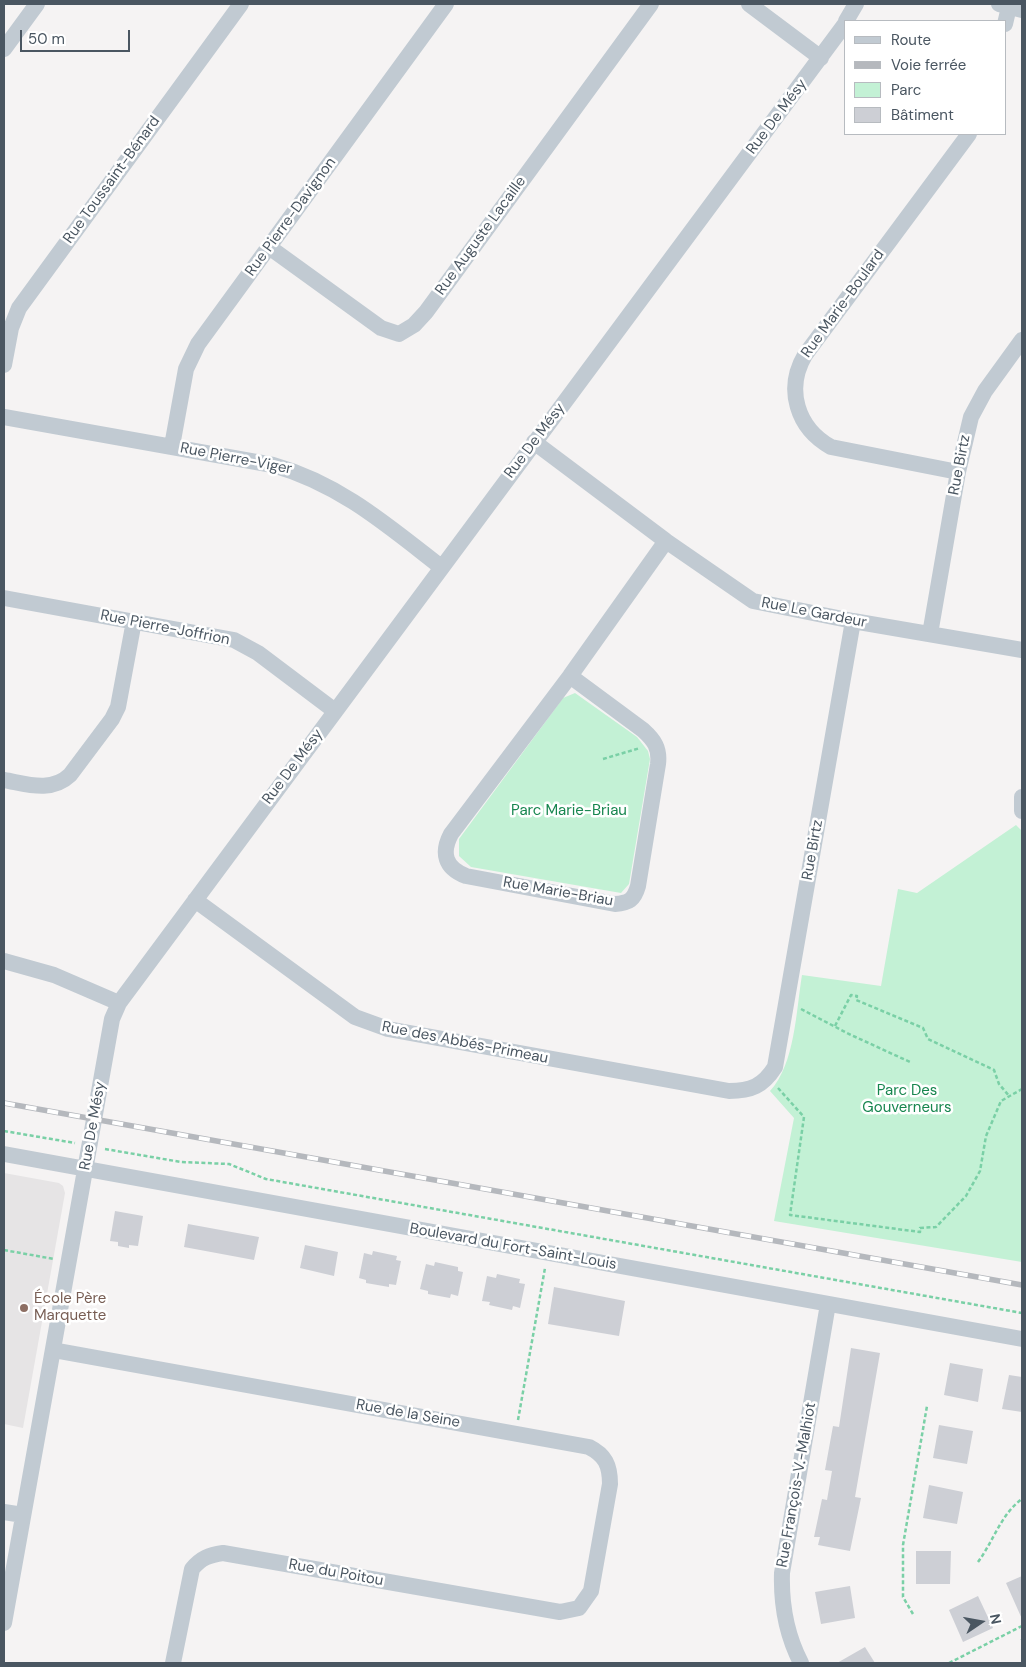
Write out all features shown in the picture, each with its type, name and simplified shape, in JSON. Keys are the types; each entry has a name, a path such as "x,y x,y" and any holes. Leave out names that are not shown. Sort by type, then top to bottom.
{"street":[{"path":"4,49 37,4"},
{"name":"Rue Toussaint-Bénard","path":"4,365 11,328 19,308 241,4"},
{"name":"Rue Pierre-Davignon","path":"172,446 186,369 191,356 446,4"},
{"name":"Rue Auguste Lacaille","path":"269,247 380,328 399,334 408,331 426,312 651,4"},
{"path":"748,4 821,58"},
{"name":"Rue De Mésy","path":"848,20 856,4"},
{"path":"1006,21 1010,7"},
{"name":"Rue De Mésy","path":"4,1623 112,1019 119,1003 844,26"},
{"name":"Rue Marie-Boulard","path":"958,472 831,447 814,436 802,420 795,400 795,381 805,355 967,135"},
{"name":"Rue Birtz","path":"930,634 958,472 967,431 976,404 1022,340"},
{"name":"Rue Pierre-Viger","path":"4,417 273,465 318,480 355,501 441,567"},
{"name":"Rue Le Gardeur","path":"534,442 666,541 753,600 853,621 1022,650"},
{"name":"Rue Marie-Briau","path":"570,676 651,736 658,749 658,764 638,886 636,896 630,902 615,904 466,876 452,869 446,862 444,853 451,834 570,676 666,541"},
{"name":"Rue Pierre-Joffrion","path":"4,598 225,638 242,644 335,711"},
{"name":"Rue Birtz","path":"772,1080 853,621"},
{"path":"4,780 52,786 70,775 112,720 118,707 134,622"},
{"path":"1022,797 1022,811"},
{"name":"Rue des Abbés-Primeau","path":"195,900 355,1017 370,1024 388,1029 729,1091 746,1091 772,1080"},
{"path":"4,961 54,975 119,1003"},
{"name":"Boulevard du Fort-Saint-Louis","path":"4,1154 1022,1339"},
{"name":"Rue François-V.-Malhiot","path":"801,1663 790,1639 784,1615 782,1573 828,1304"},
{"name":"Rue de la Seine","path":"53,1350 589,1447 599,1452 607,1461 610,1472 610,1484 591,1591 579,1608"},
{"path":"4,1512 23,1516"},
{"name":"Rue du Poitou","path":"173,1663 192,1569 199,1560 210,1554 223,1553 560,1612 579,1608"}],"path":[{"path":"603,759 644,747"},
{"path":"835,1026 850,995 857,996 856,1000 923,1028 928,1039 994,1070 999,1084 1010,1097"},
{"path":"795,1007 804,1009 910,1062"},
{"path":"772,1080 804,1117 790,1215 920,1232 920,1228 936,1227 966,1196 980,1171 986,1136 1001,1101 1022,1089"},
{"path":"4,1131 75,1143"},
{"name":"Boulevard du Fort-Saint-Louis","path":"101,1148 181,1162 229,1164 266,1178 1022,1313"},
{"path":"4,1250 56,1260"},
{"path":"517,1424 545,1267"},
{"path":"913,1614 903,1597 903,1545 928,1406"},
{"path":"978,1562 995,1537 1006,1514 1022,1499"},
{"path":"949,1663 1022,1626"}],"shaded area":[{"name":"École Père Marquette","path":"4,1173 59,1183 63,1186 65,1193 23,1428 4,1424"}],"green space":[{"name":"Parc Marie-Briau","path":"575,693 637,737 648,751 650,759 629,884 621,893 471,867 459,856 459,839 563,698"},
{"name":"Parc Des Gouverneurs","path":"1016,825 1022,831 1022,1262 774,1221 794,1118 770,1091 785,1067 790,1052 802,975 881,986 898,889 917,893"}],"building":[{"path":"115,1211 143,1216 138,1246 129,1245 129,1248 118,1246 118,1242 110,1241"},
{"path":"188,1224 259,1237 254,1260 184,1247"},
{"path":"305,1245 338,1252 334,1276 300,1268"},
{"path":"373,1251 397,1256 396,1260 401,1261 396,1285 389,1284 389,1287 366,1283 366,1280 359,1278 364,1253 372,1255"},
{"path":"435,1262 458,1267 458,1271 463,1272 458,1296 451,1294 450,1298 428,1294 428,1291 420,1289 426,1264 434,1266"},
{"path":"497,1274 520,1279 519,1283 525,1284 520,1308 513,1306 512,1310 489,1305 490,1302 482,1301 487,1276 496,1278"},
{"path":"554,1287 625,1301 619,1336 548,1324"},
{"path":"851,1348 880,1353 855,1497 861,1498 850,1551 818,1545 820,1537 814,1537 822,1499 827,1500 832,1471 825,1470 833,1426 839,1427"},
{"path":"950,1363 983,1369 978,1402 944,1395"},
{"path":"1009,1375 1022,1377 1022,1412 1002,1409"},
{"path":"939,1425 973,1431 967,1464 933,1458"},
{"path":"929,1485 963,1492 957,1524 923,1518"},
{"path":"916,1551 951,1551 950,1584 916,1584"},
{"path":"1022,1576 1022,1619 1006,1583"},
{"path":"850,1586 855,1618 821,1624 815,1592"},
{"path":"978,1596 993,1628 963,1642 949,1610"},
{"path":"865,1647 875,1663 837,1663"}],"railway":[{"path":"4,1103 1022,1285"}],"place":[{"name":"École Père Marquette","path":"24,1308"}]}
